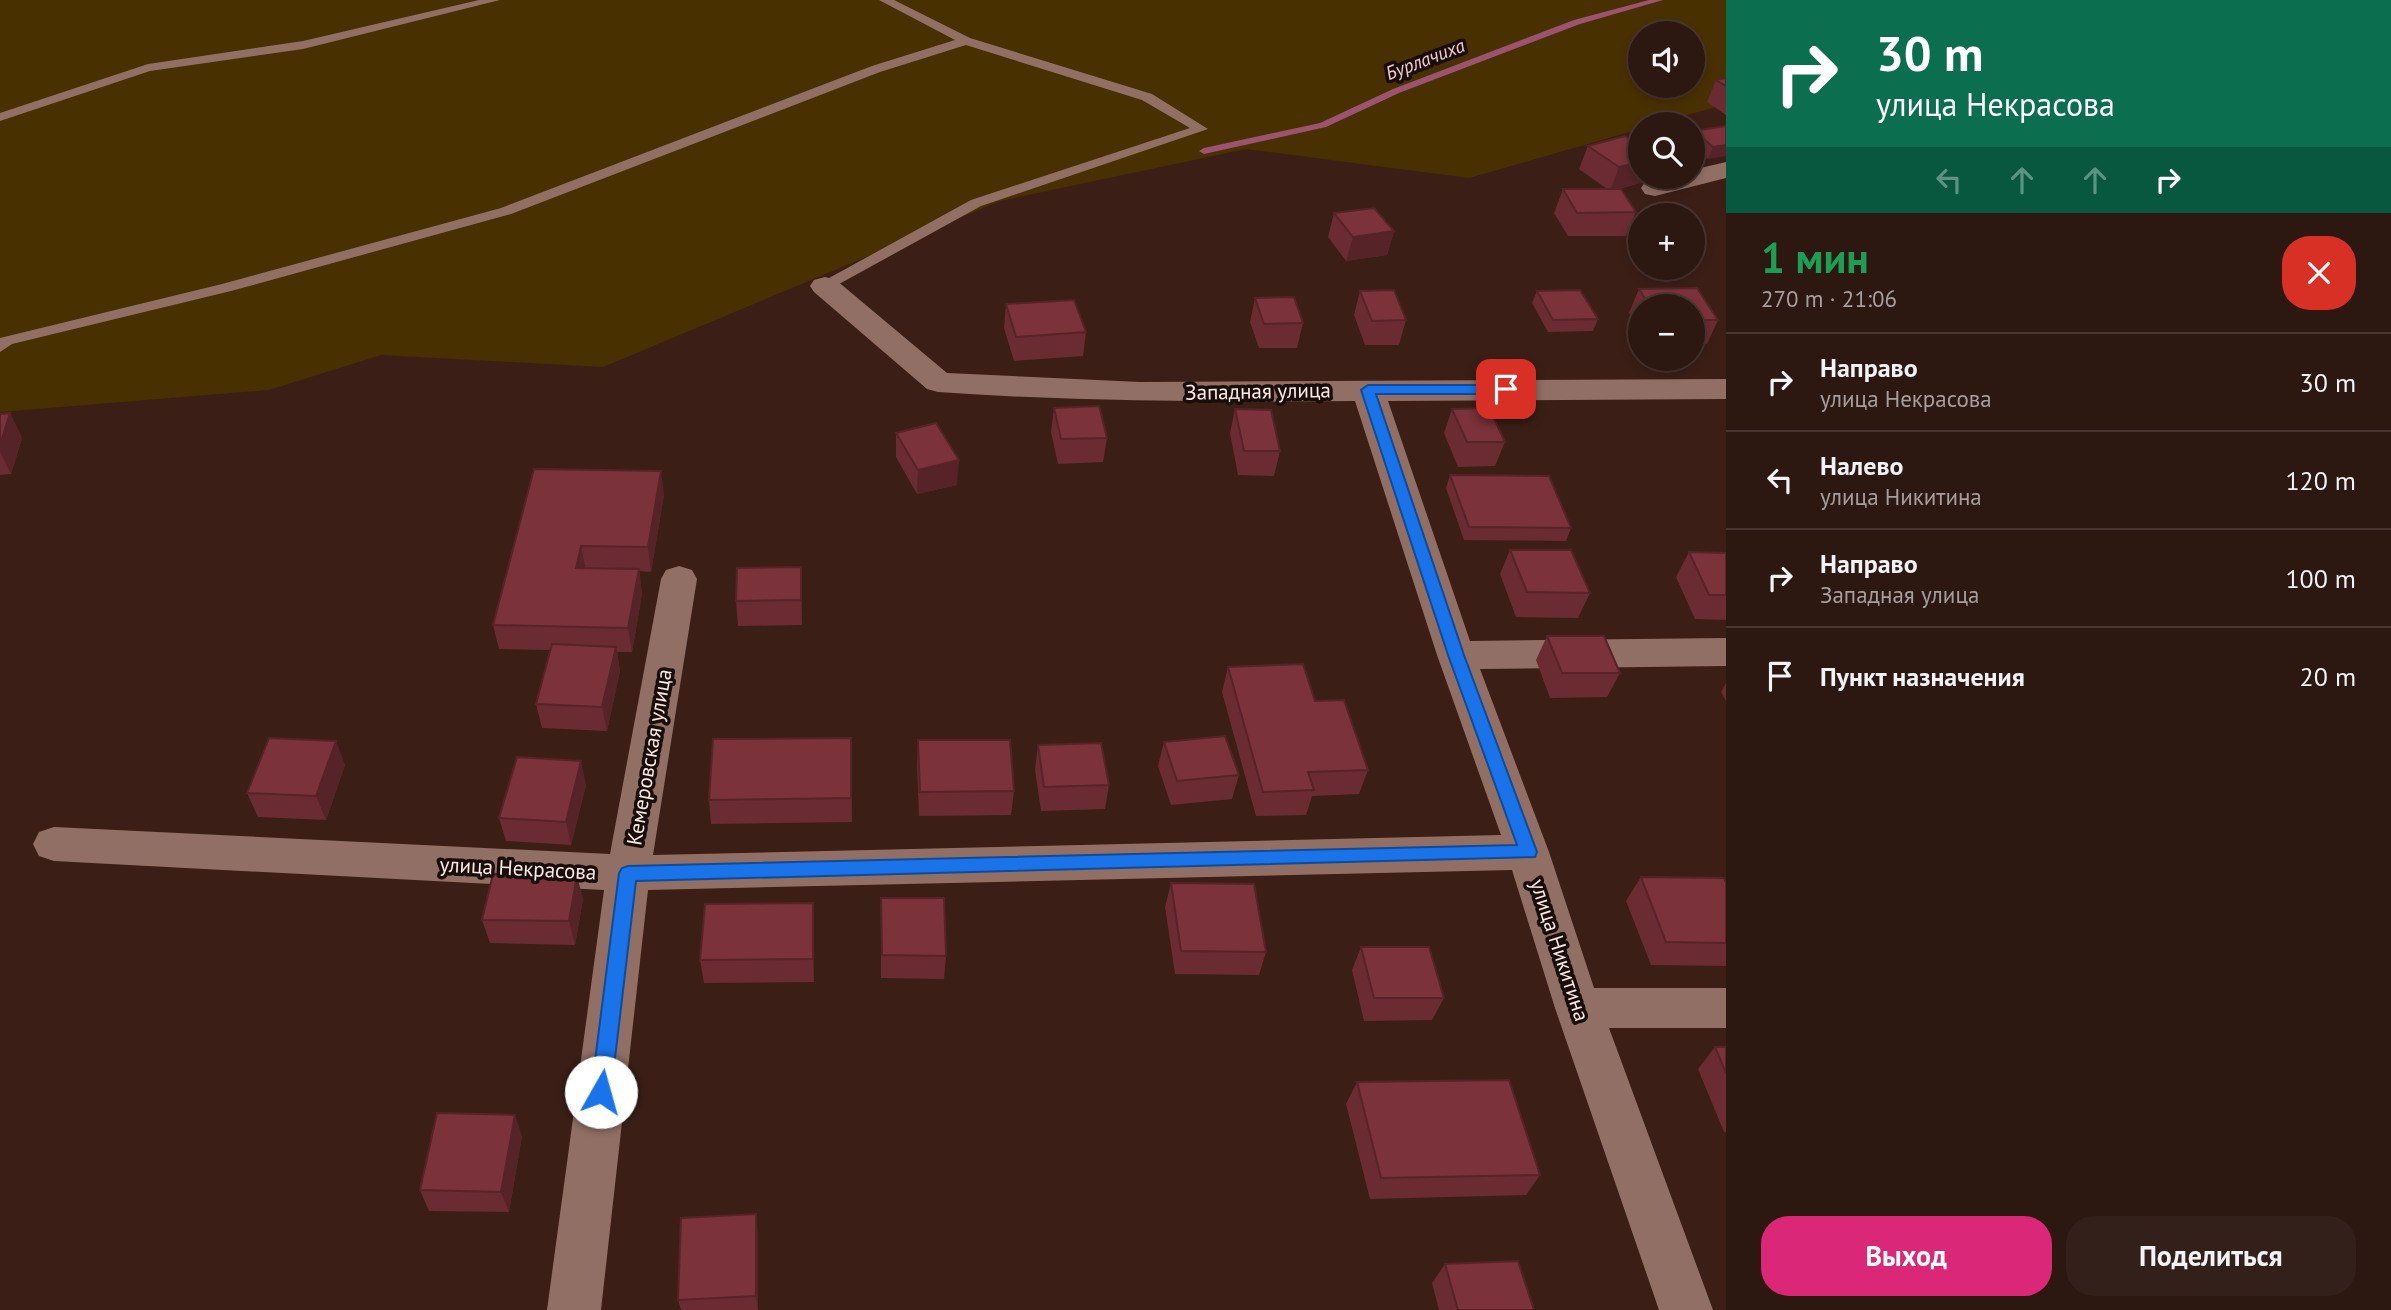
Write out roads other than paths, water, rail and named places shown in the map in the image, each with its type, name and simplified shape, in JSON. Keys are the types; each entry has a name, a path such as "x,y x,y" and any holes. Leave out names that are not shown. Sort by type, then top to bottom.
{"street":[{"path":"1705,175 1726,170"},
{"name":"Западная улица","path":"825,286 939,382 1140,392 1726,389"},
{"name":"улица Никитина","path":"1368,390 1456,655 1528,852 1578,1007 1686,1310"},
{"name":"Кемеровская улица","path":"574,1310 628,873 680,579"},
{"path":"1456,655 1726,652"},
{"name":"улица Некрасова","path":"54,844 628,873 1528,852"},
{"path":"1578,1007 1726,1008"}],"lane":[{"path":"0,117 148,68 303,45 494,0"},
{"path":"825,286 976,203 1201,129 1147,97 966,41 885,0"},
{"path":"2,341 226,288 506,211 876,69 966,41"}],"waterway":[{"name":"Бурлачиха","path":"1204,151 1323,125 1396,91 1577,22 1659,0"}]}
